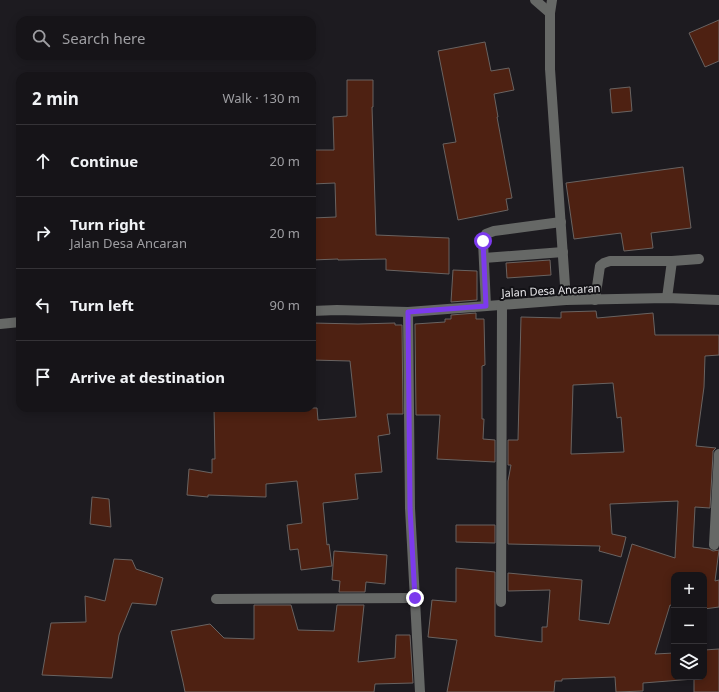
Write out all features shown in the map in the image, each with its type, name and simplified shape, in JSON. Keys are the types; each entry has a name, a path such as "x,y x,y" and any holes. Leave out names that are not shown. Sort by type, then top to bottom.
{"street":[{"path":"535,0 550,13"},
{"path":"552,0 550,13 550,69 566,300"},
{"path":"486,306 483,241 486,234 494,231 561,222"},
{"path":"484,258 563,252"},
{"path":"595,300 600,266 604,263 610,261 699,259"},
{"path":"667,298 672,260"},
{"name":"Jalan Desa Ancaran","path":"316,311 408,312 566,300 667,298 719,300"},
{"path":"501,602 502,305"},
{"path":"408,312 410,508 420,692"},
{"path":"3,324 16,322"},
{"path":"714,545 719,454"},
{"path":"216,599 415,598"}],"building":[{"path":"719,20 719,61 705,67 689,33"},
{"path":"485,42 491,71 509,68 514,90 494,94 512,198 506,199 508,210 458,220 443,144 456,142 438,51"},
{"path":"347,80 373,80 372,107 376,235 449,238 449,274 386,270 386,259 316,260 316,218 336,217 335,183 316,184 316,150 334,150 333,117 347,116"},
{"path":"630,87 632,111 612,113 610,89"},
{"path":"683,167 691,228 651,233 653,248 624,251 621,233 574,239 566,183"},
{"path":"550,260 551,275 507,278 506,263"},
{"path":"453,270 477,271 477,300 451,302"},
{"path":"596,311 597,318 653,313 655,335 719,335 719,355 705,356 704,387 696,446 716,448 713,451 710,508 695,507 693,547 713,551 719,550 715,581 719,580 719,607 707,609 707,572 671,572 671,605 655,654 671,653 671,680 681,680 643,683 643,691 616,692 615,677 562,679 562,681 555,681 554,692 447,692 457,640 428,637 432,600 456,602 456,568 495,572 495,636 542,642 542,627 547,627 550,590 508,591 508,573 582,580 579,620 609,624 632,544 675,558 678,501 610,504 612,534 626,537 621,557 599,551 600,546 508,544 508,481 511,465 508,465 508,440 518,440 521,317 561,318 561,312","holes":["613,383 617,418 621,417 624,452 571,454 573,385"]},
{"path":"476,313 476,319 484,319 485,365 482,366 482,419 484,419 483,439 495,440 495,462 437,459 440,415 416,415 415,324 445,322 445,319 451,319 451,315"},
{"path":"316,323 395,323 395,325 402,325 403,414 387,414 390,434 378,436 382,472 355,474 358,499 323,503 327,545 329,544 332,566 301,570 298,549 290,550 287,525 302,523 297,481 266,484 266,497 208,495 208,497 187,495 189,469 212,473 212,459 215,459 214,412 316,412 317,408 318,420 356,417 350,361 316,360"},
{"path":"92,497 109,499 111,527 90,524"},
{"path":"456,525 495,525 495,543 456,542"},
{"path":"334,551 387,555 385,584 366,582 365,592 339,592 340,581 332,580"},
{"path":"114,559 132,560 136,569 163,578 156,605 132,603 119,635 112,678 42,675 51,623 86,622 85,596 105,601"},
{"path":"254,605 291,605 298,630 334,631 337,605 364,605 358,662 395,658 396,635 410,635 413,683 375,684 374,692 185,692 171,631 210,624 224,638 254,639"},
{"path":"719,649 719,692 694,692 694,680 707,680 707,650"}],"route":[{"path":"415,598 410,508 408,312 486,306 483,241"}]}
